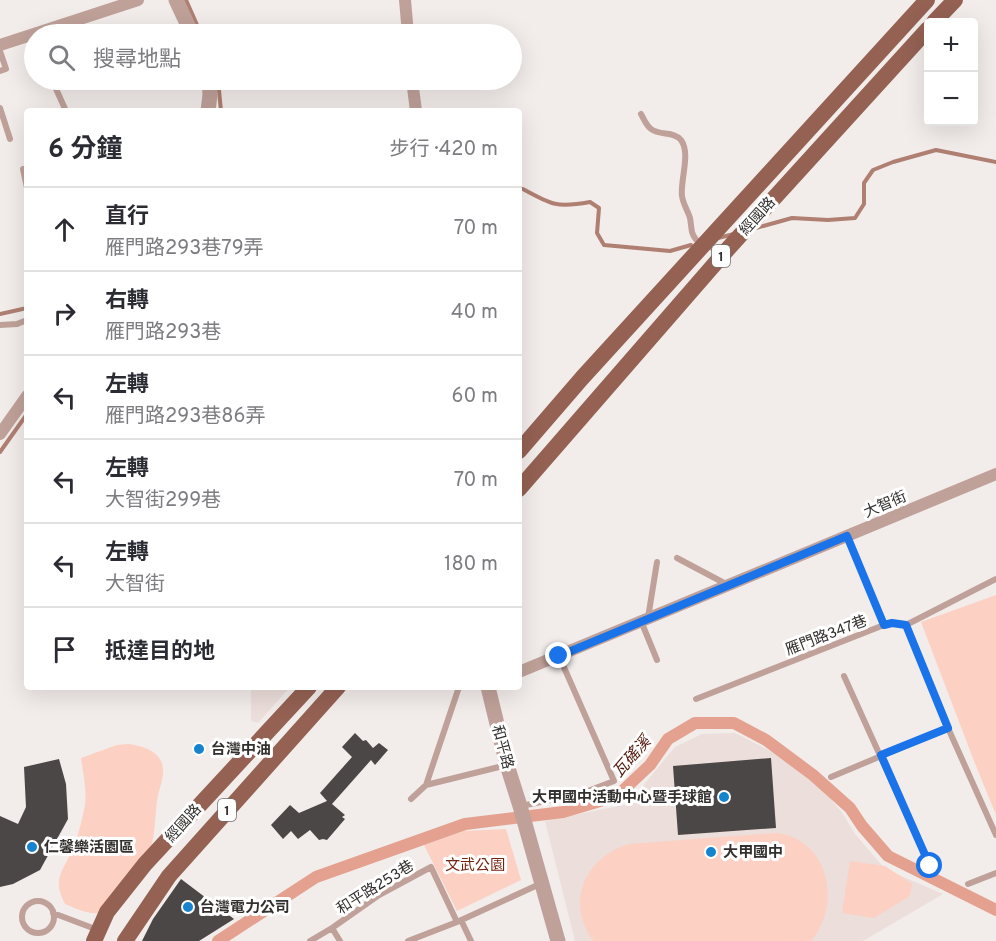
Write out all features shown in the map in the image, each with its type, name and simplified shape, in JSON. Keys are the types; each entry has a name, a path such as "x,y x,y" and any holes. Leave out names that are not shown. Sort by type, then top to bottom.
{"main road":[{"name":"經國路","path":"522,448 702,245 927,0"},
{"path":"938,18 955,0"},
{"name":"經國路","path":"522,486 726,251 924,33"},
{"name":"經國路","path":"96,936 107,912 145,864 306,690"},
{"name":"經國路","path":"125,941 169,876 335,690"}],"street":[{"path":"64,24 138,0"},
{"path":"176,0 187,24"},
{"path":"405,0 407,24"},
{"path":"0,45 24,37"},
{"path":"208,108 210,90"},
{"path":"413,90 416,108"},
{"path":"0,434 24,400"},
{"name":"大智街","path":"522,671 996,474"},
{"name":"和平路","path":"489,690 507,765 542,883"},
{"path":"542,883 558,941"}],"lane":[{"path":"0,51 6,69 0,71"},
{"path":"57,90 65,108"},
{"path":"0,108 10,139"},
{"path":"641,114 652,130 675,135 681,139 685,151 682,176 683,198 694,237 702,245 726,251"},
{"path":"23,169 24,174"},
{"path":"0,325 24,321"},
{"path":"847,536 884,625"},
{"path":"677,558 728,585"},
{"path":"657,562 645,620 657,660"},
{"name":"雁門路347巷","path":"696,699 884,625 892,623 906,625 996,579"},
{"path":"906,625 948,728 996,835"},
{"path":"520,806 580,794 614,781 559,656"},
{"path":"844,676 930,866"},
{"path":"411,799 426,784 458,690"},
{"path":"831,777 948,728"},
{"path":"426,784 507,765"},
{"name":"和平路253巷","path":"310,941 379,895 431,867 471,941"},
{"path":"968,884 996,873"},
{"path":"408,941 459,921 542,883"},
{"path":"54,913 50,928 36,933 27,928 23,919 28,905 38,901 48,905 54,913 96,936"},
{"path":"332,928 340,941"}],"shaded area":[{"path":"251,690 287,690 258,723 251,721"},
{"name":"大甲國中","path":"735,733 780,756 824,791 843,814 855,834 885,869 943,894 863,941 575,941 545,821 628,804 675,747 702,734"}],"green space":[{"path":"996,595 996,815 921,622"},
{"path":"128,744 153,752 163,767 151,848 103,912 84,911 65,904 59,888 60,876 76,840 85,805 81,758 117,745"},
{"name":"文武公園","path":"506,829 521,880 457,911 424,845 464,831"},
{"path":"775,833 793,837 807,846 818,859 825,875 828,892 826,909 821,926 811,941 593,941 585,926 580,897 591,870 614,850 629,844"},
{"path":"850,861 885,866 912,884 910,896 874,918 842,913"}],"building":[{"path":"355,733 373,748 379,743 388,750 375,765 371,760 332,804 345,815 342,817 345,819 327,840 319,840 310,830 298,839 291,831 283,839 271,825 290,805 299,813 327,801 320,793 352,757 342,747"},
{"name":"大甲國中活動中心暨手球館","path":"771,758 776,828 678,835 673,766"},
{"name":"仁馨樂活園區","path":"59,759 66,784 68,819 40,870 13,884 0,887 0,816 18,824 26,807 24,767"},
{"name":"台灣電力公司","path":"181,879 234,919 199,941 142,941 153,919"}],"waterway":[{"path":"186,0 197,24"},
{"path":"219,90 221,108"},
{"path":"756,228 792,218 828,220 855,218 864,204 864,183 873,170 936,150 996,162"},
{"path":"522,189 555,204 570,205 590,202 599,208 597,233 604,245 670,251 691,245"},
{"path":"718,238 734,234"},
{"path":"0,314 24,309"},
{"path":"0,452 24,418"},
{"name":"瓦磘溪","path":"218,941 316,877 465,824 563,812 617,796 650,765 668,739 695,723 734,723 766,740 813,775 850,808 888,856 996,910"}],"place":[{"name":"台灣中油","path":"199,749"},
{"name":"大甲國中活動中心暨手球館","path":"724,797"},
{"name":"仁馨樂活園區","path":"32,847"},
{"name":"大甲國中","path":"711,852"},
{"name":"台灣電力公司","path":"188,907"}],"route":[{"path":"559,656 847,536 884,625 892,623 906,625 948,728 881,755 930,866"}]}
